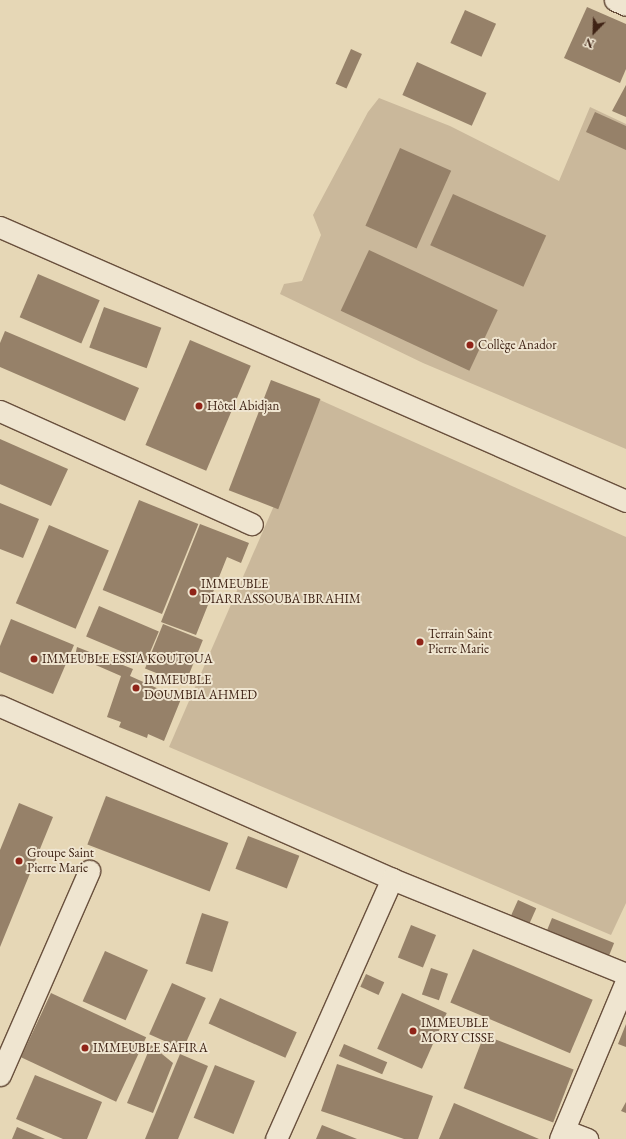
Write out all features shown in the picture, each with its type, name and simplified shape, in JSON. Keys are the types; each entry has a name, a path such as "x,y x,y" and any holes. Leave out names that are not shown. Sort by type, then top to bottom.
{"street":[{"path":"615,0 626,5"},
{"path":"0,227 626,501"},
{"path":"0,411 252,524"},
{"path":"0,706 392,879 626,974"},
{"path":"0,1075 89,871"},
{"path":"276,1139 392,879"},
{"path":"587,1139 562,1134 626,981"}],"shaded area":[{"path":"379,98 450,126 559,181 590,107 626,124 626,449 423,363 280,294 284,284 302,281 321,235 313,215 368,112"},
{"name":"Terrain Saint Pierre Marie","path":"320,400 626,537 626,903 611,935 169,747"}],"building":[{"path":"587,7 626,24 626,69 620,83 564,58"},
{"path":"465,10 496,24 481,57 450,43"},
{"path":"351,49 362,54 347,89 336,84"},
{"path":"417,62 486,93 472,126 402,95"},
{"path":"626,85 626,117 612,111"},
{"path":"595,112 626,126 626,150 586,132"},
{"path":"400,148 451,171 417,248 365,226"},
{"path":"453,194 546,235 523,287 430,245"},
{"path":"369,250 498,310 469,371 341,311"},
{"path":"38,274 100,300 81,343 20,317"},
{"path":"104,307 161,328 147,368 89,347"},
{"path":"5,331 139,388 125,421 0,367 0,343"},
{"name":"Hôtel Abidjan","path":"190,340 251,366 206,471 145,445"},
{"path":"271,380 320,399 278,509 229,490"},
{"path":"0,439 68,469 51,506 0,484"},
{"path":"139,500 198,524 162,614 103,590"},
{"path":"0,503 39,519 23,558 0,549"},
{"name":"IMMEUBLE DIARRASSOUBA IBRAHIM","path":"200,524 249,543 241,563 227,557 196,635 161,622"},
{"path":"49,525 109,550 76,629 16,603"},
{"path":"99,606 159,631 146,662 86,636"},
{"name":"IMMEUBLE ESSIA KOUTOUA","path":"11,619 74,645 53,694 0,672 0,646"},
{"path":"163,624 203,640 185,685 145,669"},
{"name":"IMMEUBLE DOUMBIA AHMED","path":"77,647 133,669 130,676 181,699 164,741 148,734 147,738 119,727 121,722 107,717 121,676 75,656"},
{"path":"106,796 228,843 210,891 87,845"},
{"path":"19,803 53,817 0,947 0,850"},
{"path":"248,836 299,856 287,888 235,869"},
{"path":"518,900 536,908 529,924 511,916"},
{"path":"202,913 229,922 212,972 186,963"},
{"path":"552,918 614,943 609,956 547,931"},
{"path":"411,925 436,935 423,968 398,957"},
{"path":"473,949 593,1000 570,1053 450,1002"},
{"path":"105,951 148,970 126,1020 83,1001"},
{"path":"431,968 448,974 439,1000 422,994"},
{"path":"366,974 384,982 379,995 360,987"},
{"path":"172,983 206,998 183,1049 149,1034"},
{"name":"IMMEUBLE SAFIRA","path":"51,993 146,1037 116,1102 21,1057"},
{"name":"IMMEUBLE MORY CISSE","path":"402,993 447,1013 422,1069 377,1049"},
{"path":"220,998 297,1032 285,1058 209,1024"},
{"path":"626,1024 626,1047 618,1044"},
{"path":"484,1035 574,1069 553,1123 464,1088"},
{"path":"344,1044 387,1062 382,1074 339,1056"},
{"path":"151,1045 173,1063 153,1113 127,1103"},
{"path":"180,1054 208,1066 178,1139 145,1139"},
{"path":"337,1064 433,1096 418,1139 404,1139 321,1111"},
{"path":"215,1065 255,1081 234,1134 194,1118"},
{"path":"35,1075 102,1102 87,1139 63,1139 16,1119"},
{"path":"626,1102 626,1113 621,1111"},
{"path":"454,1103 539,1139 439,1139"},
{"path":"322,1125 357,1139 316,1139"},
{"path":"17,1127 45,1139 12,1139"}],"place":[{"name":"Collège Anador","path":"470,345"},
{"name":"Hôtel Abidjan","path":"199,406"},
{"name":"IMMEUBLE DIARRASSOUBA IBRAHIM","path":"193,592"},
{"name":"Terrain Saint Pierre Marie","path":"420,642"},
{"name":"IMMEUBLE ESSIA KOUTOUA","path":"34,659"},
{"name":"IMMEUBLE DOUMBIA AHMED","path":"136,688"},
{"name":"Groupe Saint Pierre Marie","path":"19,861"},
{"name":"IMMEUBLE MORY CISSE","path":"413,1031"},
{"name":"IMMEUBLE SAFIRA","path":"85,1048"}]}
